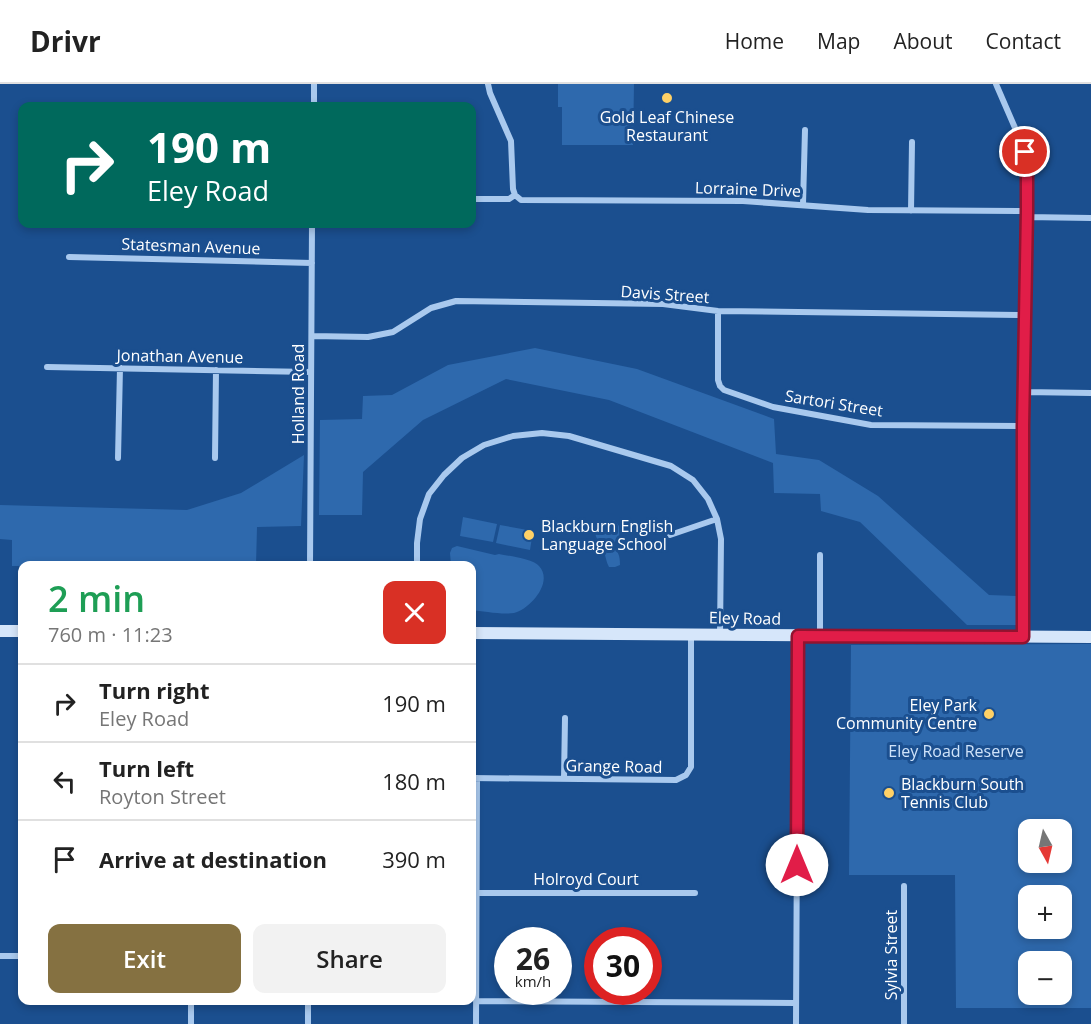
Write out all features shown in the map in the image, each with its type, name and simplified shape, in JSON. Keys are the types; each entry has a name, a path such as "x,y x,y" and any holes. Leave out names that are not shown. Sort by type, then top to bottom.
{"main road":[{"path":"0,631 18,631"},
{"name":"Eley Road","path":"476,633 1091,637"}],"street":[{"path":"314,84 314,102"},
{"path":"489,84 490,93 511,141 515,195"},
{"path":"996,84 1025,152 1027,166 1023,637"},
{"path":"803,204 805,130"},
{"path":"911,211 912,142"},
{"name":"Lorraine Drive","path":"476,199 509,199 515,195 521,200 743,201 868,210 1091,218"},
{"name":"Holland Road","path":"310,561 312,228"},
{"name":"Statesman Avenue","path":"69,257 312,263"},
{"name":"Davis Street","path":"312,336 368,337 393,332 431,308 456,301 663,304 717,311 1025,315"},
{"name":"Sartori Street","path":"717,311 718,380 724,390 773,407 871,425 1023,426"},
{"name":"Jonathan Avenue","path":"47,367 311,372"},
{"path":"118,458 120,368"},
{"path":"215,458 216,370"},
{"path":"1024,392 1091,393"},
{"path":"417,561 420,519 429,494 462,458 484,445 513,436 542,433 569,436 671,466 693,480 708,499 717,519 721,539 720,634"},
{"path":"670,535 717,519"},
{"path":"820,555 820,635"},
{"name":"Grange Road","path":"476,778 676,780 686,776 691,767 691,634"},
{"path":"796,1024 798,636"},
{"path":"564,779 565,718"},
{"name":"Sylvia Street","path":"904,886 904,1024"},
{"path":"476,892 476,1024"},
{"name":"Holroyd Court","path":"476,892 695,893"},
{"path":"0,956 18,956"},
{"path":"476,1001 796,1003"},
{"path":"190,1024 191,1005"},
{"path":"308,1005 308,1024"}],"green space":[{"path":"558,84 634,84 633,145 562,145 562,107 558,107"},
{"path":"535,348 637,369 774,419 776,454 819,460 878,496 989,595 1016,596 1016,625 967,625 860,522 821,511 820,494 774,493 773,463 609,400 506,379 423,420 363,472 362,515 319,515 320,420 362,419 363,396 392,395 448,365"},
{"path":"304,455 301,526 257,527 256,561 18,561 18,566 12,566 12,540 0,539 0,505 187,510 241,493"},
{"path":"463,517 497,524 493,542 460,536"},
{"path":"602,520 614,520 619,526 619,536 612,546 620,558 620,565 615,567 609,567 596,536 596,529"},
{"path":"500,525 533,531 530,550 496,543"},
{"path":"457,546 532,561 543,572 542,587 533,601 514,613 476,611 476,561 451,561 452,548"},
{"name":"Eley Road Reserve","path":"1091,644 1091,1008 956,1008 955,875 849,875 851,645"}],"place":[{"name":"Gold Leaf Chinese Restaurant","path":"667,98"},
{"name":"Blackburn English Language School","path":"529,535"},
{"name":"Eley Park Community Centre","path":"989,714"},
{"name":"Blackburn South Tennis Club","path":"889,793"}],"route":[{"path":"797,865 798,636 1023,637 1023,426 1027,211 1025,152"}]}
